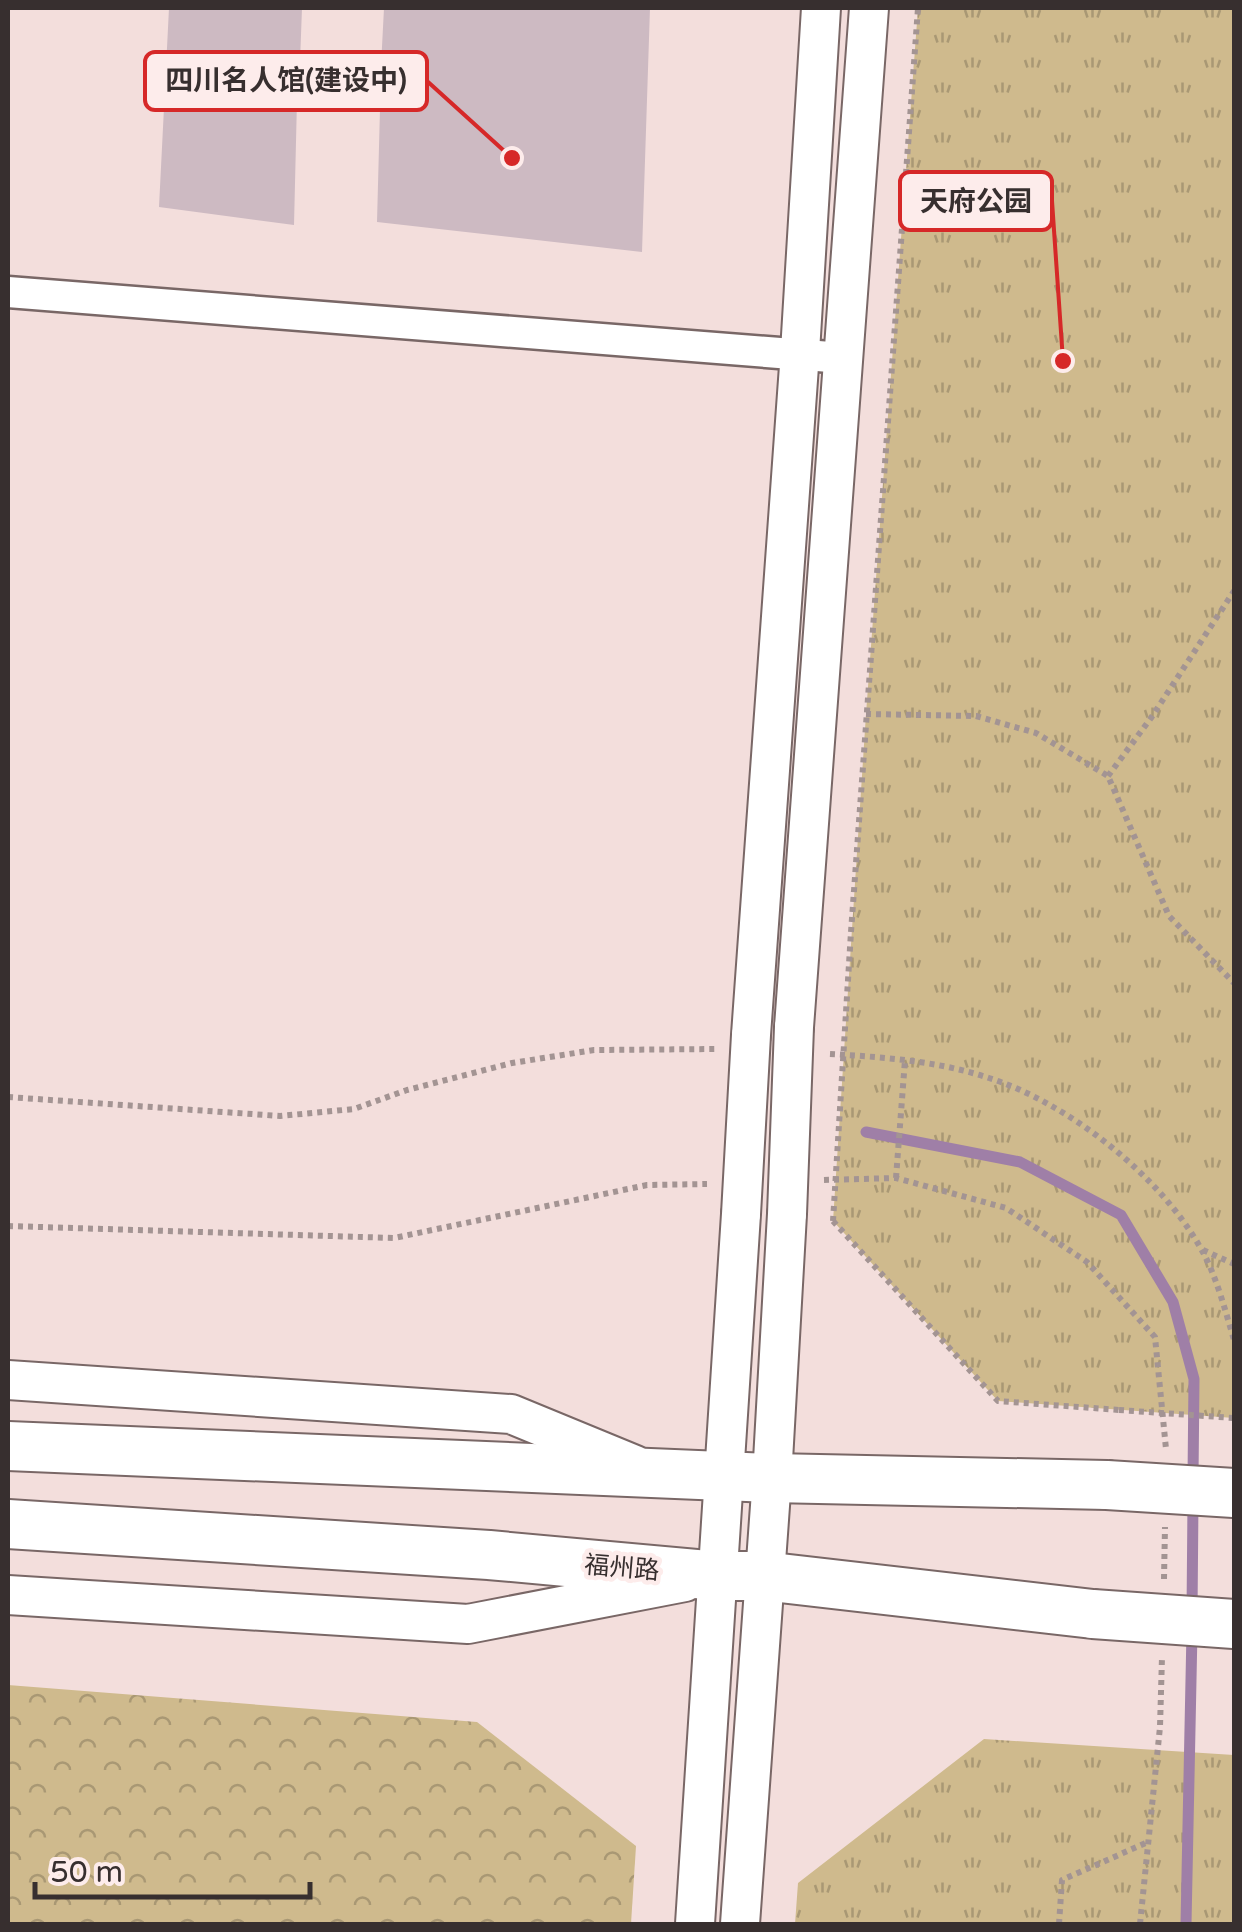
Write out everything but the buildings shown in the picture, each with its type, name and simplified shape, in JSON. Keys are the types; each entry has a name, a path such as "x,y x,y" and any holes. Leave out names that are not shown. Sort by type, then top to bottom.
{"main road":[{"path":"8,1446 772,1478 1107,1485 1234,1493"},
{"name":"福州路","path":"8,1524 490,1555 741,1576 1093,1614 1234,1624"}],"street":[{"path":"740,1924 742,1214 737,1042 800,352 821,8"},
{"path":"695,1924 741,1576 772,1478 786,1214 805,1040 843,358 869,8"},
{"path":"8,292 843,358"},
{"path":"8,1380 511,1414 656,1473"},
{"path":"8,1595 468,1624 741,1576"}],"path":[{"path":"918,8 833,1221 998,1401 1234,1418"},
{"path":"1108,776 1234,591"},
{"path":"866,714 976,716 1036,732 1108,776 1169,916 1234,983"},
{"path":"805,1040 990,1078 1040,1100 1117,1152 1172,1204 1202,1250 1234,1340"},
{"path":"8,1097 280,1116 354,1109 407,1090 512,1063 594,1050 737,1042"},
{"path":"896,1178 905,1060"},
{"path":"1202,1250 1234,1264"},
{"path":"1059,1924 1062,1880 1148,1842"}],"green space":[{"path":"918,8 1234,8 1234,1418 998,1401 833,1221"},
{"path":"8,1685 477,1722 636,1846 631,1924 8,1924"},
{"path":"984,1739 1234,1755 1234,1924 795,1924 798,1883"}],"waterway":[{"path":"866,1132 1020,1162 1121,1215 1173,1302 1194,1379 1193,1478"},
{"path":"1192,1613 1193,1501"},
{"path":"1186,1924 1192,1631"}],"place":[{"name":"四川名人馆(建设中)","path":"512,158"},
{"name":"天府公园","path":"1063,361"}]}
